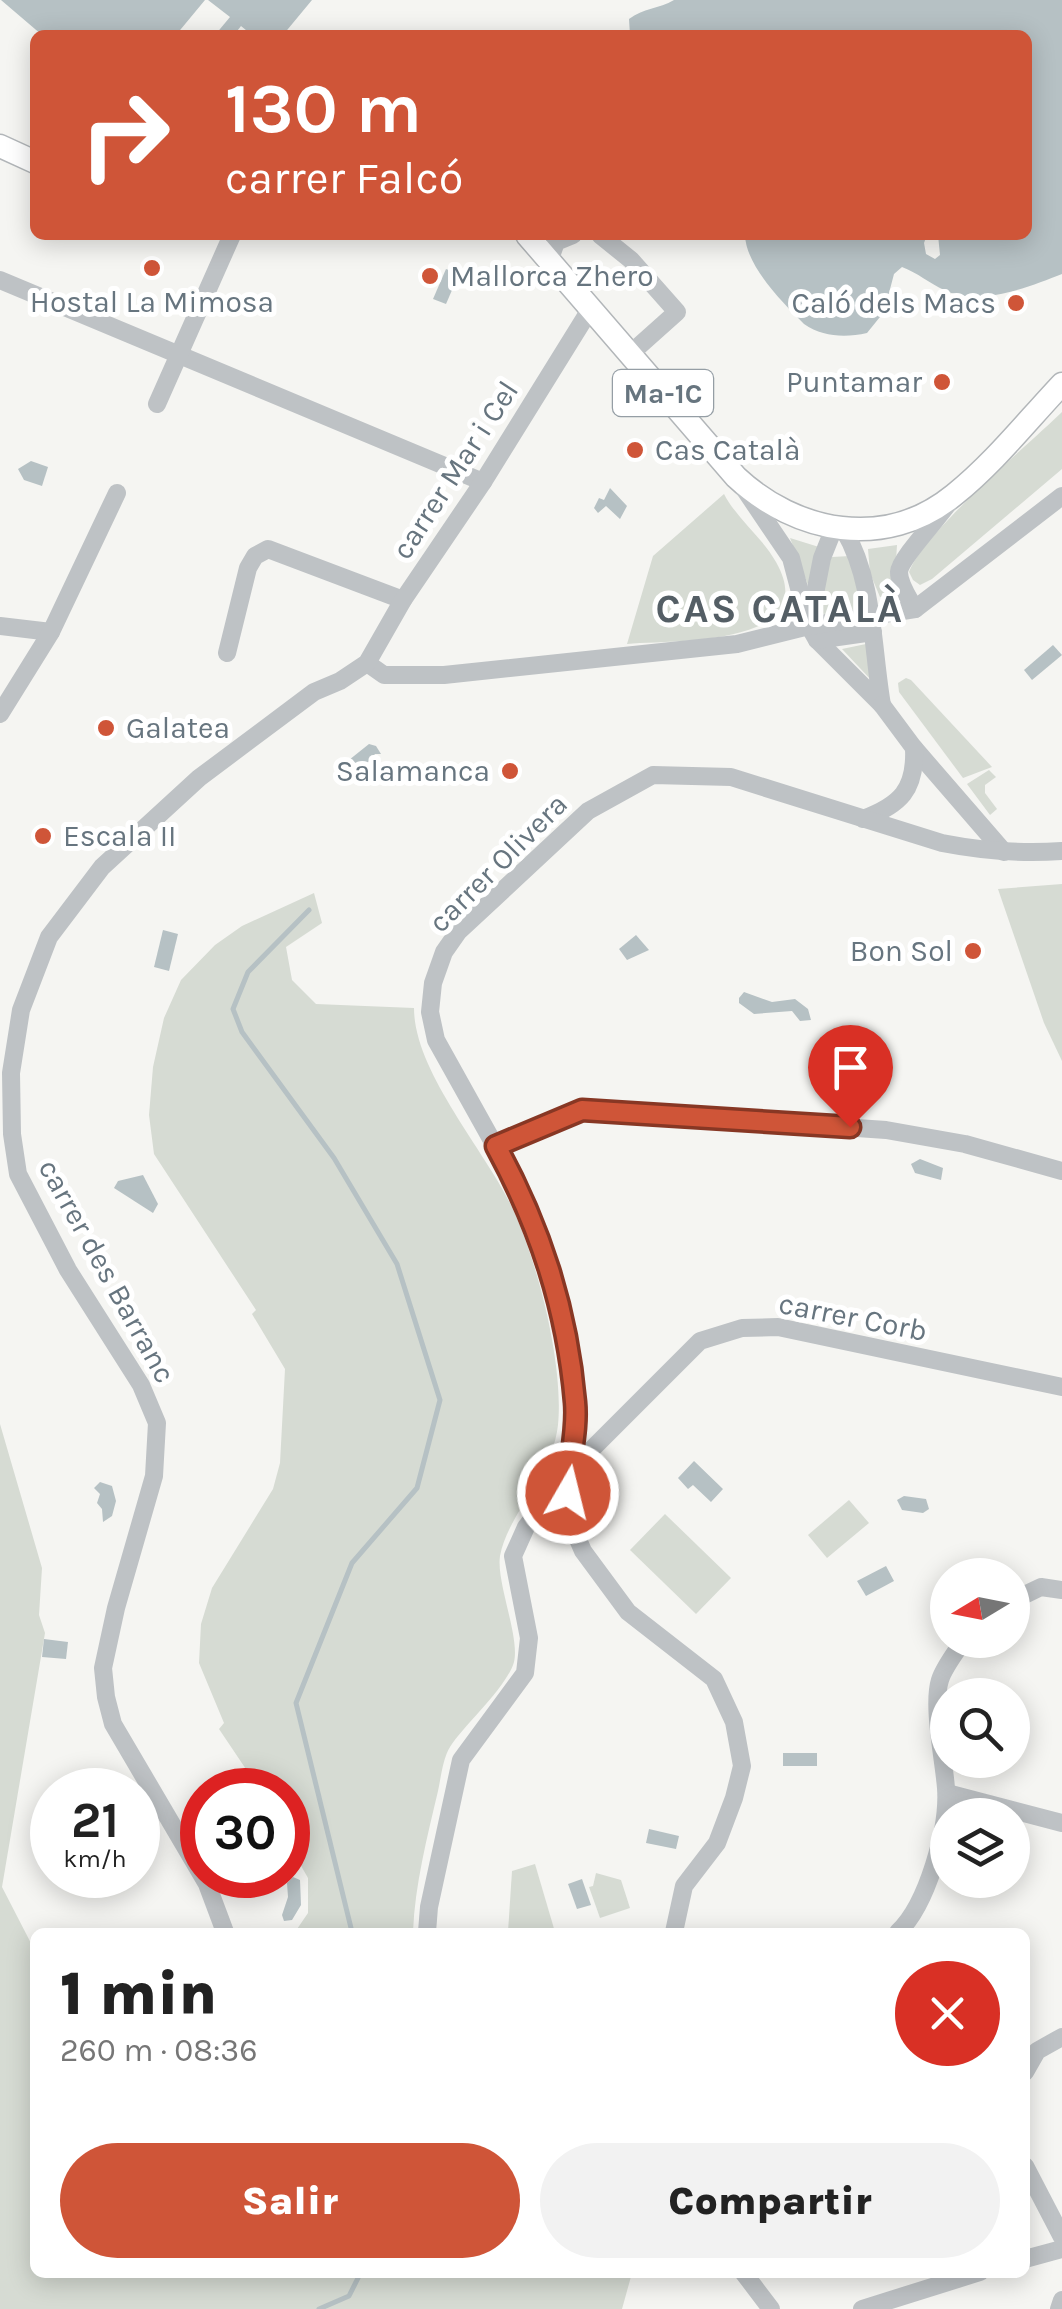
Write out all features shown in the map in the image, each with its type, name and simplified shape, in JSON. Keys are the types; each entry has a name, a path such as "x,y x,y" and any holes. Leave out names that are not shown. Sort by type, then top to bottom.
{"main road":[{"path":"0,146 30,160"},
{"name":"Ma-1C","path":"532,240 736,477 771,506 804,522 839,529 897,523 926,513 952,497 1062,384"}],"street":[{"path":"157,404 230,240"},
{"path":"550,259 556,242 561,240"},
{"path":"606,240 632,260 677,312 630,354"},
{"path":"0,280 483,482"},
{"name":"carrer Mar i Cel","path":"366,663 591,308"},
{"path":"736,477 791,558 813,633 882,704 914,748 1004,852"},
{"path":"0,714 51,632 117,492"},
{"path":"366,663 384,675 444,674 738,644 872,624 916,609 1062,496"},
{"path":"916,609 901,581 902,559 934,525 952,497"},
{"path":"813,633 822,558 839,529 856,550 872,624 882,704"},
{"path":"227,653 248,568 256,556 268,549 403,600"},
{"path":"0,626 51,632"},
{"name":"carrer des Barranc","path":"224,1928 207,1884 113,1724 106,1696 104,1668 116,1608 154,1476 157,1423 142,1386 68,1270 18,1174 12,1134 12,1073 21,1010 50,937 102,867 199,778 314,692 340,681 366,663"},
{"path":"863,820 889,809 904,794 915,771 914,748"},
{"name":"carrer Olivera","path":"675,1928 684,1886 717,1842 734,1798 742,1766 734,1722 714,1679 628,1612 605,1584 583,1551 567,1514 576,1403 557,1297 540,1235 496,1146 436,1040 430,1012 433,984 444,952 458,932 588,811 653,775 732,778 942,843 1004,852 1062,851"},
{"path":"496,1146 571,1112 593,1110 886,1130 966,1144 1062,1170"},
{"name":"carrer Corb","path":"568,1472 700,1341 742,1328 778,1327 1062,1387"},
{"path":"427,1928 460,1760 524,1673 529,1638 514,1556 526,1526 568,1472"},
{"path":"1030,1593 1041,1588 1062,1590"},
{"path":"901,1928 927,1886 940,1837 947,1794 940,1740 940,1681 953,1658"},
{"path":"947,1794 1062,1824"},
{"path":"1030,2064 1038,2051 1062,2037"},
{"path":"1030,2176 1062,2237"},
{"path":"1030,2258 1062,2249"},
{"path":"749,2278 772,2309"},
{"path":"862,2309 961,2278"},
{"path":"1059,2309 1062,2300"}],"shaded area":[{"path":"1,0 205,0 180,30 36,30"},
{"path":"208,0 312,0 287,30 246,30 241,26 238,30 219,30 230,17"},
{"path":"674,0 1062,0 1062,274 1004,293 973,296 944,290 902,267 894,274 884,312 867,333 834,335 804,324 758,271 746,240 925,240 926,254 935,259 940,255 938,240 1032,240 1032,30 630,30 629,19"},
{"path":"446,269 459,274 446,304 433,299"},
{"path":"1062,412 1062,469 932,579 920,585 913,580 909,572 934,535"},
{"path":"31,461 48,467 42,486 24,480 18,469"},
{"path":"610,488 627,506 620,519 606,506 598,513 594,508"},
{"path":"724,494 776,562 785,590 780,610 762,624 737,633 627,644 653,556"},
{"path":"790,538 819,547 808,585"},
{"path":"897,545 895,577 889,595 880,597 870,573 868,549"},
{"path":"850,556 859,585 858,608 850,613 824,615 820,608 827,563 832,557"},
{"path":"866,644 873,682 842,649"},
{"path":"1053,645 1062,655 1032,680 1024,670"},
{"path":"906,678 992,767 963,778 899,692 898,683"},
{"path":"369,744 381,754 375,754 364,767 356,769 349,760"},
{"path":"989,770 996,777 985,785 985,793 997,809 990,815 967,784"},
{"path":"1062,884 1062,1061 1044,1023 998,889"},
{"path":"314,893 322,923 286,947 292,980 316,1004 414,1008 417,1032 437,1082 498,1181 520,1226 539,1281 553,1342 559,1400 554,1444 500,1556 501,1580 514,1639 514,1662 503,1683 446,1757 422,1861 413,1928 298,1928 308,1913 310,1898 310,1768 245,1768 219,1729 224,1723 199,1663 201,1624 212,1588 273,1489 280,1463 285,1369 252,1314 256,1310 154,1154 149,1115 153,1067 164,1018 181,980 215,945 242,926"},
{"path":"163,930 178,934 169,971 154,967"},
{"path":"636,935 649,950 627,960 619,949"},
{"path":"744,992 772,1002 795,999 808,1009 811,1020 800,1021 792,1011 754,1014 739,1003"},
{"path":"920,1159 943,1168 941,1180 915,1173 911,1164"},
{"path":"143,1175 158,1204 153,1213 114,1188 118,1181"},
{"path":"0,1424 42,1568 39,1615 45,1633 2,1887 30,1941 30,2278 631,2278 622,2309 0,2309"},
{"path":"694,1461 723,1489 711,1502 693,1485 688,1489 678,1478"},
{"path":"100,1482 112,1486 116,1501 112,1516 103,1522 97,1503 100,1494 94,1488"},
{"path":"904,1496 926,1499 929,1509 923,1513 902,1510 897,1500"},
{"path":"849,1500 869,1523 827,1558 808,1535"},
{"path":"665,1514 731,1578 696,1614 630,1550"},
{"path":"886,1566 894,1581 866,1596 857,1581"},
{"path":"44,1639 68,1642 66,1659 42,1657"},
{"path":"783,1753 817,1753 817,1766 783,1766"},
{"path":"649,1829 679,1836 676,1849 646,1843"},
{"path":"535,1864 554,1928 508,1928 512,1871"},
{"path":"596,1873 621,1880 630,1908 600,1918 589,1887 593,1886"},
{"path":"582,1879 591,1905 577,1909 568,1884"},
{"path":"288,1898 301,1898 292,1920 284,1921"}],"waterway":[{"path":"309,910 248,972 233,1009 242,1032 334,1158 397,1264 440,1400 417,1488 352,1563 296,1703 351,1928"},
{"path":"319,2309 349,2296 358,2278"}],"place":[{"name":"Hostal La Mimosa","path":"152,268"},
{"name":"Mallorca Zhero","path":"430,276"},
{"name":"Caló dels Macs","path":"1016,303"},
{"name":"Puntamar","path":"942,382"},
{"name":"Cas Català","path":"635,450"},
{"name":"Galatea","path":"106,728"},
{"name":"Salamanca","path":"510,771"},
{"name":"Escala II","path":"43,836"},
{"name":"Bon Sol","path":"973,951"}],"district":[{"name":"CAS CATALÀ","path":"780,608"}],"route":[{"path":"568,1493 576,1403 557,1297 540,1235 496,1146 582,1110 850,1127"}]}
